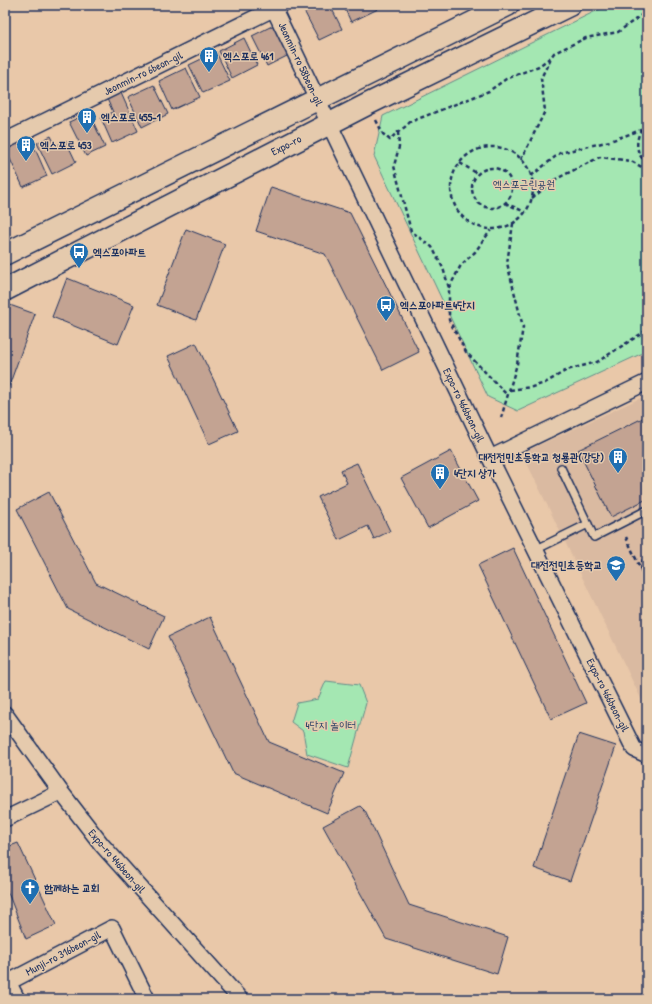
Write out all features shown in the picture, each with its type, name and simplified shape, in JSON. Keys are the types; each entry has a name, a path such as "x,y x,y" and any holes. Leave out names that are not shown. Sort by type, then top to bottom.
{"main road":[{"path":"5,254 508,5"},
{"name":"Expo-ro","path":"5,290 368,104 570,5"}],"street":[{"name":"Jeonmin-ro 58beon-gil","path":"276,6 329,124"},
{"name":"Jeonmin-ro 6beon-gil","path":"5,141 276,6"},
{"name":"Expo-ro 466beon-gil","path":"329,124 535,550 641,752"},
{"path":"490,458 647,382"},
{"name":"Expo-ro 446beon-gil","path":"5,714 61,792 102,845 240,999"},
{"path":"5,819 61,792"},
{"name":"Munji-ro 316beon-gil","path":"17,999 7,983 112,928 147,999"}],"lane":[{"path":"561,468 594,537 647,510"},
{"path":"535,550 588,524"}],"path":[{"path":"368,104 383,134 390,140 398,131 410,122 489,91 506,79 539,66 554,53 586,38 618,32 647,11"},
{"path":"521,160 545,111 541,78 551,57"},
{"path":"647,124 641,130 637,139 638,150 643,160 647,162"},
{"path":"531,176 560,153 610,141 641,130"},
{"path":"398,131 399,147 394,166 411,231 432,247 443,268 449,288 449,320 466,352 508,396"},
{"path":"483,148 497,148 510,152 521,160 531,176 533,187 532,199 526,212 513,224 503,228 492,229 479,227 468,221 458,212 453,200 451,187 454,174 460,163 470,154 483,148"},
{"path":"532,199 556,178 600,157 630,161 647,170"},
{"path":"460,163 478,174"},
{"path":"488,168 494,168 505,173 512,184 510,198 505,203 492,208 479,203 473,192 472,185 478,174 488,168"},
{"path":"505,203 526,212"},
{"path":"501,418 517,364 523,327 507,263 513,224"},
{"path":"449,288 461,265 475,252 492,229"},
{"path":"510,390 532,387 545,383 567,370 597,362 647,330"},
{"path":"626,537 647,583"},
{"path":"642,570 643,559 647,550"}],"shaded area":[{"name":"대전전민초등학교","path":"647,395 647,711 522,453"}],"green space":[{"name":"엑스포근린공원","path":"608,5 647,5 647,351 518,411 488,397 374,156 383,116"},
{"name":"4단지 놀이터","path":"326,681 359,685 366,703 348,768 307,754 303,731 291,722 297,703 318,699"}],"building":[{"path":"301,5 330,5 342,29 319,40"},
{"path":"343,5 376,5 378,9 351,22"},
{"path":"276,24 291,54 267,66 252,36"},
{"path":"244,38 257,65 232,78 219,51"},
{"name":"엑스포로 461","path":"216,52 230,81 203,93 189,65"},
{"path":"186,68 200,97 172,110 159,81"},
{"path":"154,85 168,114 142,127 128,97"},
{"path":"121,93 138,131 112,143 101,118 113,112 107,99"},
{"name":"엑스포로 455-1","path":"89,113 105,147 86,156 69,122"},
{"name":"엑스포로 453","path":"29,135 47,176 23,187 5,148"},
{"path":"51,136 56,146 66,141 76,162 52,174 37,143"},
{"path":"271,187 350,213 419,352 383,370 325,254 256,231"},
{"path":"186,229 225,244 196,320 157,305"},
{"path":"67,278 134,305 118,344 52,317"},
{"path":"7,304 35,314 5,397 5,308"},
{"path":"196,343 238,431 209,444 168,356"},
{"name":"대전전민초등학교 청룡관(강당)","path":"647,416 647,499 611,517 578,450"},
{"name":"4단지 상가","path":"451,451 478,501 428,528 401,478"},
{"path":"357,463 390,531 374,539 368,526 339,540 318,497 347,483 341,470"},
{"path":"49,492 96,583 164,616 149,649 68,609 17,509"},
{"path":"513,548 586,703 551,719 478,565"},
{"path":"210,617 269,742 344,773 327,813 233,773 168,637"},
{"path":"579,734 616,746 570,881 534,868"},
{"path":"360,806 365,811 409,905 508,937 497,974 386,939 323,826"},
{"name":"함께하는 교회","path":"18,843 56,925 26,939 5,885 5,848"}],"place":[{"name":"엑스포로 461","path":"209,73"},
{"name":"엑스포로 455-1","path":"87,134"},
{"name":"엑스포로 453","path":"26,162"},
{"name":"엑스포아파트","path":"79,269"},
{"name":"엑스포아파트4단지","path":"386,322"},
{"name":"대전전민초등학교 청룡관(강당)","path":"618,474"},
{"name":"4단지 상가","path":"440,490"},
{"name":"대전전민초등학교","path":"616,582"},
{"name":"함께하는 교회","path":"30,905"}]}
